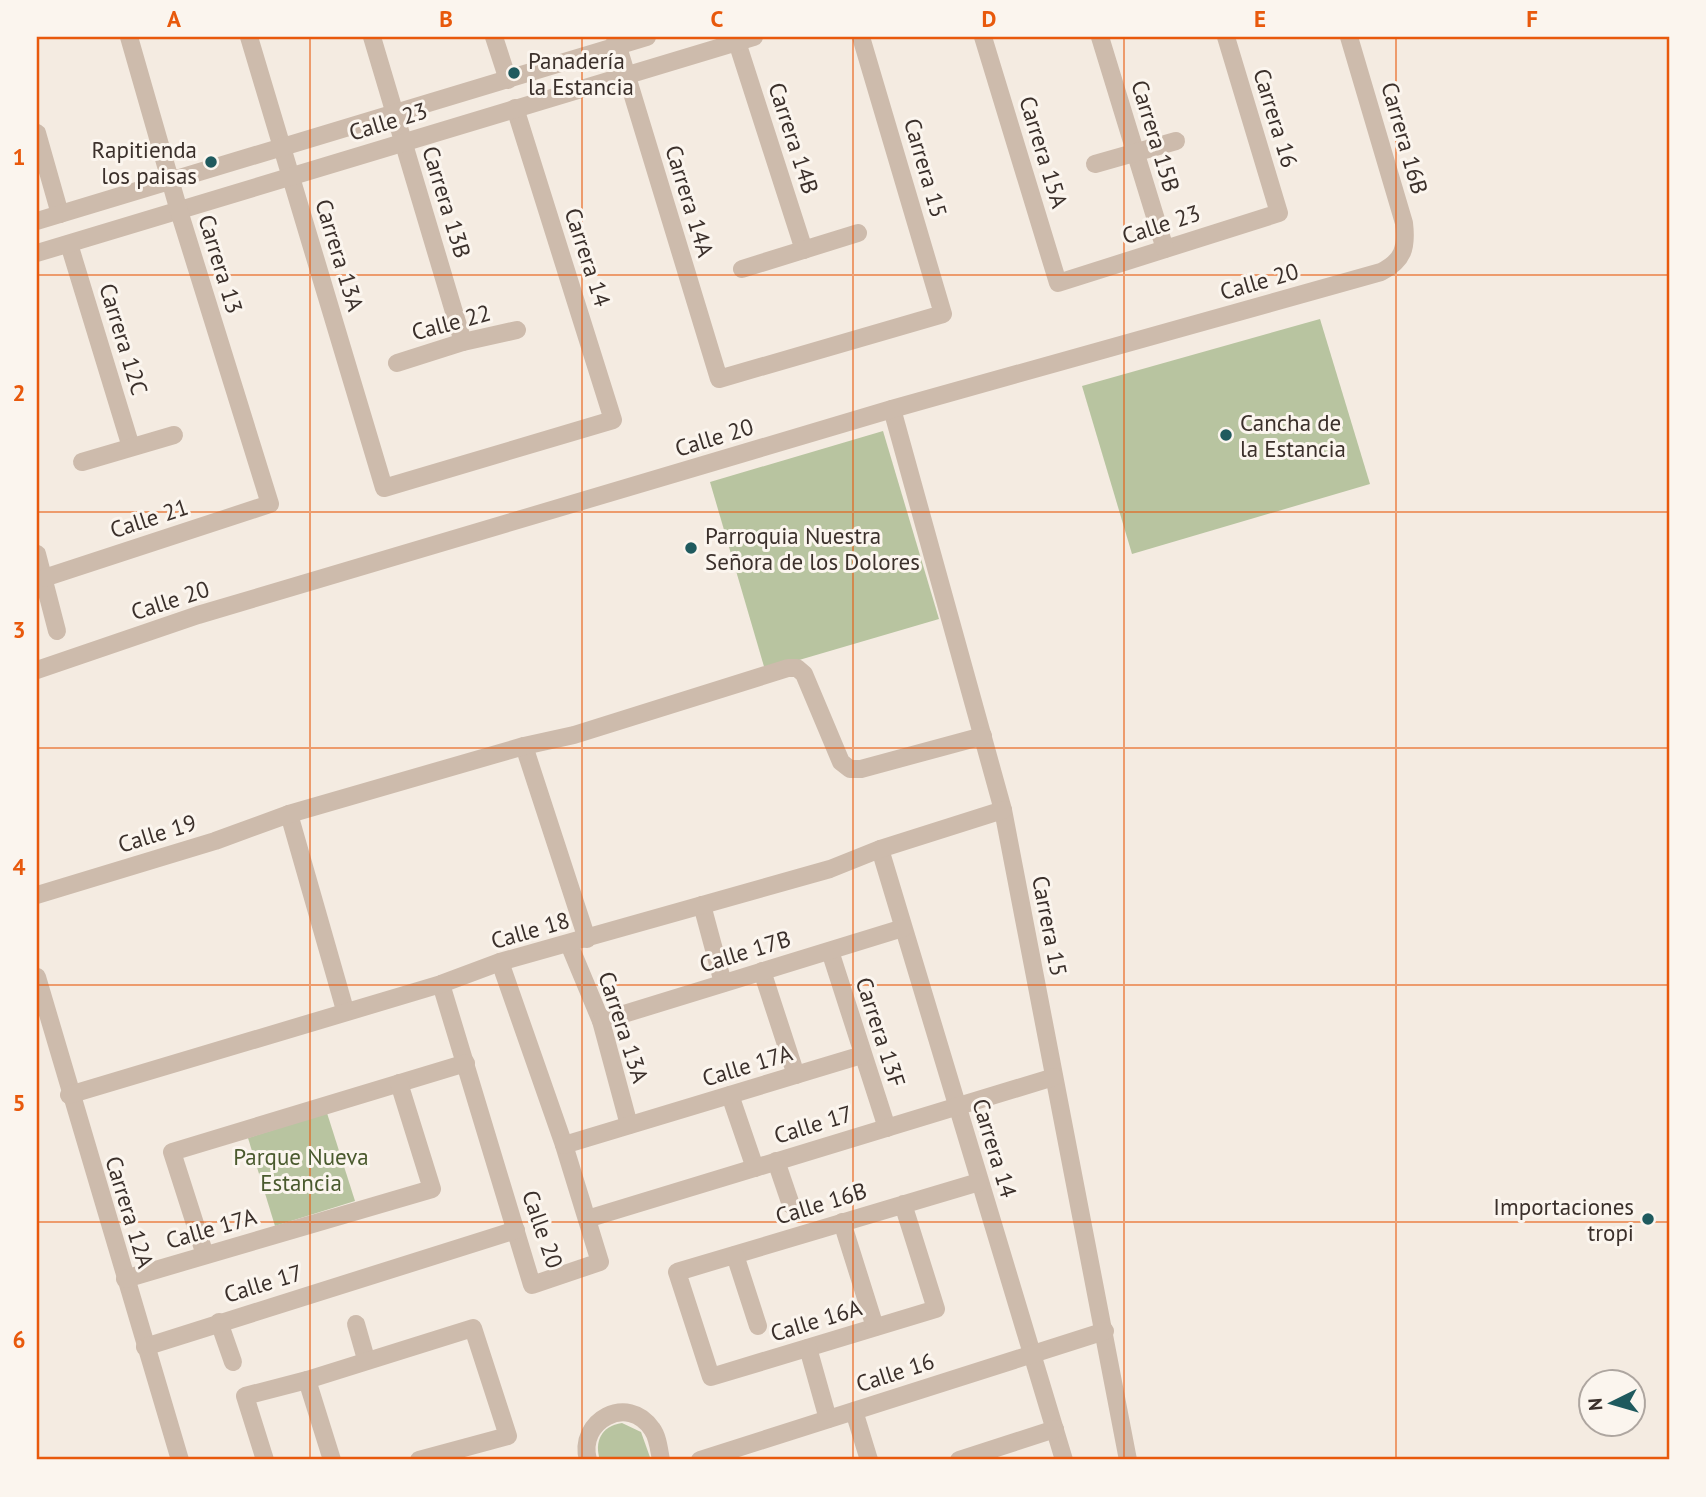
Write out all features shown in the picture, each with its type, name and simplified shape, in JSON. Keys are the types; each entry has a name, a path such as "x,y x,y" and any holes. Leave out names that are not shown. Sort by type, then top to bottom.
{"street":[{"name":"Carrera 13","path":"129,37 178,211 270,504"},
{"name":"Carrera 13A","path":"249,37 384,488"},
{"name":"Carrera 13B","path":"372,37 463,342"},
{"path":"494,37 508,80"},
{"name":"Calle 23","path":"37,221 508,80 616,41 647,37"},
{"name":"Carrera 15","path":"719,379 943,314 861,37"},
{"name":"Carrera 15A","path":"983,37 1058,283"},
{"name":"Carrera 15B","path":"1100,37 1165,249"},
{"name":"Carrera 16","path":"1226,37 1279,213"},
{"name":"Carrera 16B","path":"1349,37 1404,223 1406,241 1403,255"},
{"name":"Calle 23","path":"37,253 746,39"},
{"name":"Carrera 14B","path":"746,39 804,250"},
{"name":"Carrera 14A","path":"616,41 719,379"},
{"name":"Carrera 14","path":"384,488 613,420 514,108"},
{"path":"37,133 60,214"},
{"path":"1095,164 1176,141"},
{"name":"Calle 23","path":"1058,283 1279,213"},
{"path":"742,269 858,233"},
{"name":"Carrera 12C","path":"69,244 131,447"},
{"name":"Calle 20","path":"37,670 198,615 892,409 1381,272 1396,264 1403,255"},
{"name":"Calle 22","path":"397,363 463,342 517,330"},
{"name":"Carrera 15","path":"892,409 1003,810 1128,1460"},
{"path":"82,462 174,435"},
{"name":"Calle 21","path":"44,578 270,504"},
{"path":"37,554 57,631"},
{"path":"587,939 524,746 574,734 768,674 797,668 804,674 841,762 850,769 861,769 983,736"},
{"name":"Calle 19","path":"37,895 215,841 289,814 524,746"},
{"name":"Calle 18","path":"69,1095 345,1010 441,984 500,962 830,869 880,849 1003,810"},
{"path":"289,814 345,1010"},
{"name":"Carrera 14","path":"880,849 1064,1460"},
{"path":"702,905 723,983"},
{"name":"Calle 17B","path":"601,1021 903,928"},
{"name":"Carrera 13A","path":"569,944 601,1021 629,1125"},
{"name":"Carrera 13F","path":"830,951 887,1128"},
{"name":"Calle 20","path":"441,984 532,1285 600,1262 564,1145 500,962"},
{"path":"762,971 796,1075"},
{"name":"Carrera 12A","path":"37,976 69,1095 180,1460"},
{"name":"Calle 17A","path":"564,1145 862,1055"},
{"path":"205,1255 172,1152 467,1063"},
{"name":"Calle 17","path":"587,1219 1054,1077"},
{"name":"Calle 17A","path":"125,1279 432,1189 399,1083"},
{"path":"730,1095 755,1168"},
{"path":"776,1161 791,1205"},
{"name":"Calle 16B","path":"711,1377 677,1272 979,1182"},
{"name":"Calle 16A","path":"711,1377 936,1309 903,1204"},
{"path":"842,1222 875,1327"},
{"name":"Calle 17","path":"145,1347 516,1230"},
{"path":"735,1255 758,1326"},
{"path":"219,1322 233,1363"},
{"path":"356,1324 366,1359"},
{"path":"265,1460 245,1396 307,1380 366,1359 473,1328 508,1437 419,1460"},
{"name":"Calle 16","path":"700,1460 733,1455 828,1419 1105,1331"},
{"path":"808,1348 828,1419"},
{"path":"307,1380 332,1460"},
{"path":"854,1411 869,1460"},
{"path":"588,1460 586,1449 590,1430 603,1417 619,1412 634,1414 646,1422 655,1434 661,1460"},
{"path":"959,1460 983,1457 1055,1429"}],"green space":[{"name":"Cancha de la Estancia","path":"1320,319 1370,484 1132,554 1082,386"},
{"path":"883,431 939,619 765,670 710,482"},
{"name":"Parque Nueva Estancia","path":"327,1113 355,1201 275,1226 248,1138"},
{"path":"622,1423 641,1432 651,1460 600,1460 598,1447 601,1436 604,1431"}],"place":[{"name":"Panadería la Estancia","path":"514,73"},
{"name":"Rapitienda los paisas","path":"211,162"},
{"name":"Cancha de la Estancia","path":"1226,435"},
{"name":"Parroquia Nuestra Señora de los Dolores","path":"691,548"},
{"name":"Importaciones tropi","path":"1648,1219"}]}
